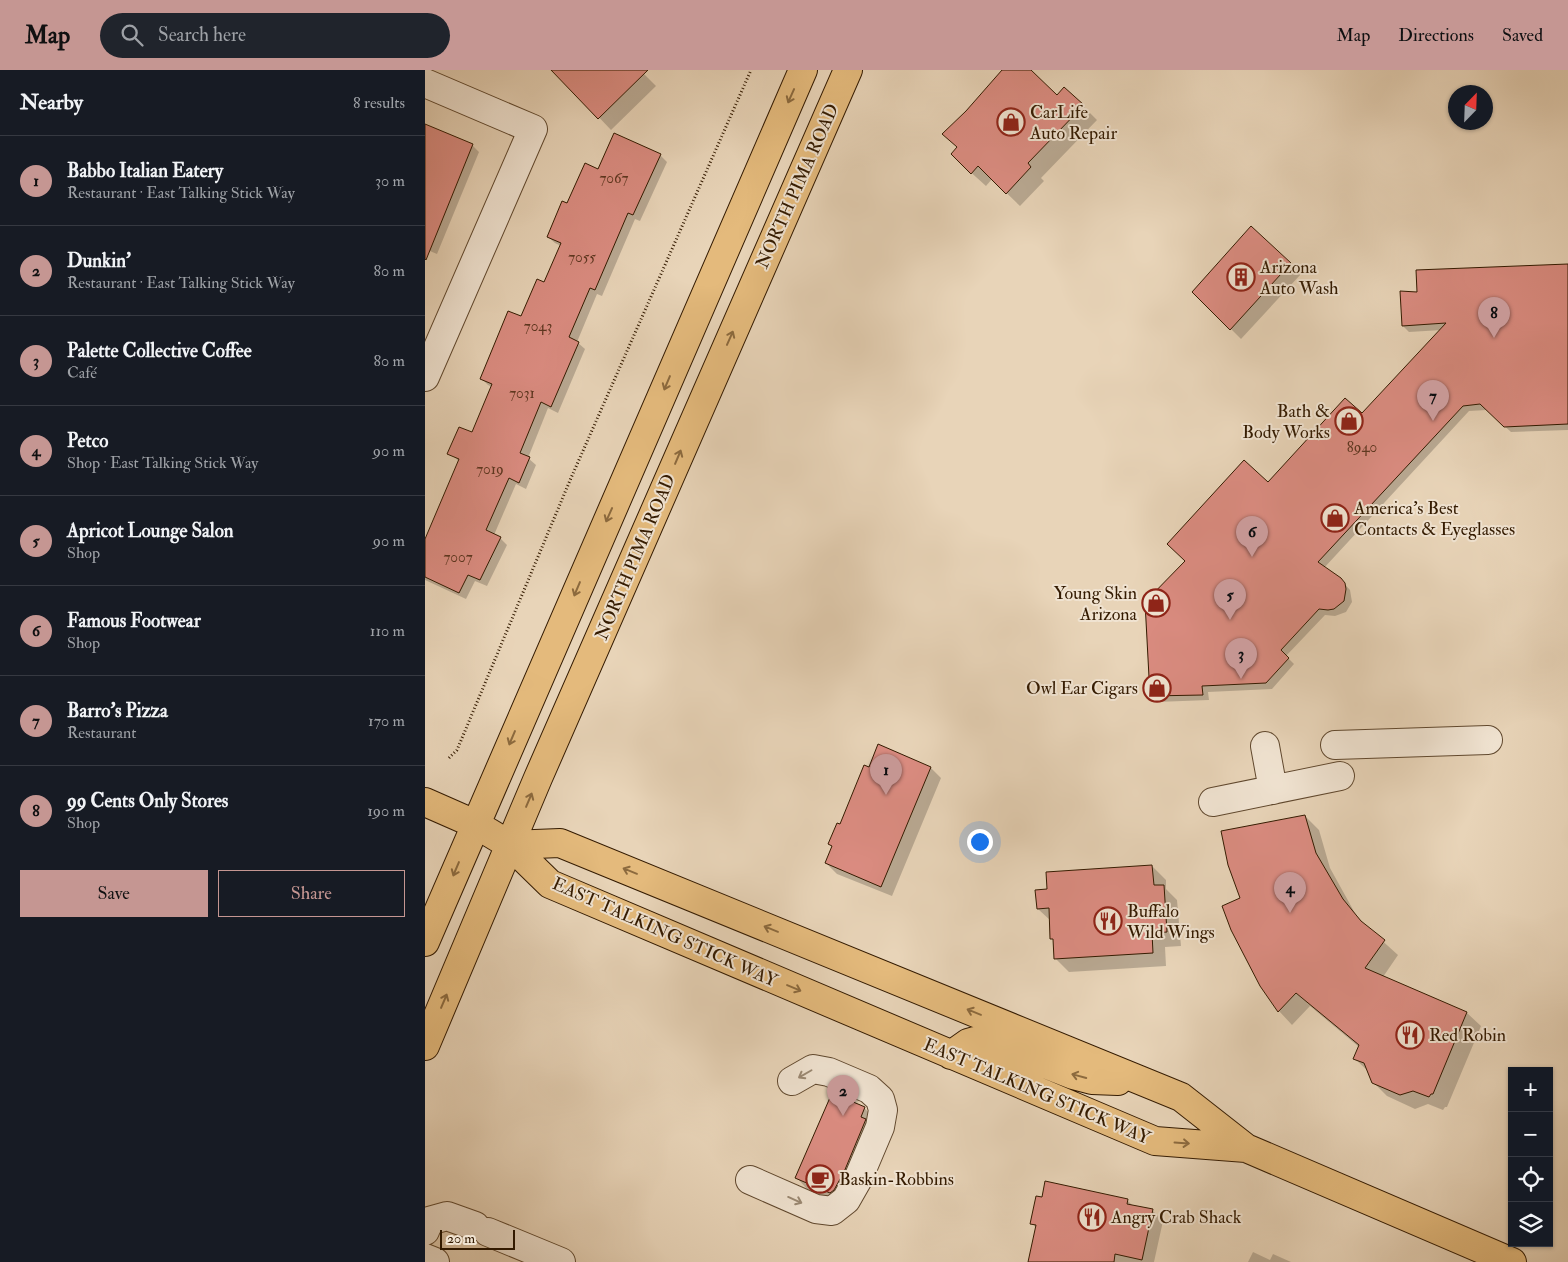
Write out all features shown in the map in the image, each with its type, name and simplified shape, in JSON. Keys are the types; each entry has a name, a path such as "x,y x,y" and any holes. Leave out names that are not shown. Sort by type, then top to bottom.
{"main road":[{"path":"425,942 803,70"},
{"name":"NORTH PIMA ROAD","path":"425,1046 710,382 848,70"},
{"path":"710,382 703,376 696,361 698,352 778,168 780,123"},
{"path":"425,802 475,824 510,845"},
{"name":"EAST TALKING STICK WAY","path":"510,845 560,843 1181,1097 1247,1148 1512,1262"},
{"name":"EAST TALKING STICK WAY","path":"510,845 550,884 1155,1142 1247,1148"},
{"path":"951,1055 968,1043 982,1039 1073,1075 1093,1080 1144,1082"}],"street":[{"path":"425,83 533,129 425,377"},
{"path":"1335,745 1487,740"},
{"path":"1265,746 1273,790"},
{"path":"1213,802 1340,776"},
{"path":"750,1180 816,1209 831,1211 846,1200 858,1179 880,1127 883,1110 881,1100 869,1089 829,1072 813,1069 792,1081"},
{"path":"425,1231 429,1221 447,1216 561,1262"},
{"path":"425,1258 435,1262"}],"path":[{"path":"449,758 457,750 571,478 751,70"}],"building":[{"path":"551,70 648,70 598,119"},
{"name":"CarLife Auto Repair","path":"1002,70 1031,70 1057,95 1064,87 1084,105 1028,163 1031,167 1006,194 978,166 971,174 951,154 957,147 942,134 966,111"},
{"path":"425,124 473,144 426,260 425,259"},
{"path":"614,133 661,154 633,215 628,213 595,290 590,288 569,337 579,342 551,407 541,402 520,453 530,457 519,483 509,478 486,530 501,537 480,580 468,575 459,593 425,577 425,539 459,459 447,454 459,427 472,432 492,384 480,379 508,311 521,316 537,279 544,282 561,243 547,237 562,201 567,203 585,163 598,169"},
{"name":"Arizona Auto Wash","path":"1251,226 1291,263 1230,330 1192,292"},
{"path":"1568,264 1568,424 1504,427 1480,404 1463,406 1318,562 1345,583 1344,601 1334,609 1319,609 1281,650 1289,658 1266,683 1202,686 1203,695 1150,696 1145,602 1185,561 1167,544 1244,460 1268,482 1345,398 1362,413 1446,323 1402,326 1400,291 1417,292 1416,270"},
{"path":"878,744 931,767 881,887 825,863 832,846 828,844 837,823 840,824 864,765 869,767"},
{"path":"1305,815 1316,853 1343,899 1361,921 1385,940 1365,968 1467,1012 1433,1094 1429,1097 1413,1091 1400,1095 1372,1083 1364,1063 1353,1059 1359,1045 1296,993 1278,1012 1260,986 1231,930 1222,906 1240,898 1228,865 1221,831"},
{"name":"Buffalo Wild Wings","path":"1152,865 1154,885 1164,885 1167,932 1152,933 1153,953 1054,959 1053,939 1050,939 1049,908 1037,909 1035,890 1047,889 1046,872"},
{"path":"832,1093 865,1107 861,1117 866,1119 844,1172 834,1190 830,1193 795,1178"},
{"name":"Angry Crab Shack","path":"1045,1181 1128,1199 1127,1204 1153,1209 1142,1260 1115,1254 1114,1262 1028,1262 1036,1225 1030,1224 1036,1196 1042,1197"}],"place":[{"name":"CarLife Auto Repair","path":"1011,122"},
{"name":"Arizona Auto Wash","path":"1241,277"},
{"name":"99 Cents Only Stores","path":"1494,338"},
{"name":"Bath & Body Works","path":"1349,421"},
{"name":"Barro's Pizza","path":"1433,421"},
{"name":"America's Best Contacts & Eyeglasses","path":"1335,518"},
{"name":"Famous Footwear","path":"1252,557"},
{"name":"Young Skin Arizona","path":"1156,603"},
{"name":"Apricot Lounge Salon","path":"1230,620"},
{"name":"Palette Collective Coffee","path":"1241,679"},
{"name":"Owl Ear Cigars","path":"1157,688"},
{"name":"Babbo Italian Eatery","path":"886,795"},
{"name":"Petco","path":"1290,913"},
{"name":"Buffalo Wild Wings","path":"1108,921"},
{"name":"Red Robin","path":"1410,1035"},
{"name":"Dunkin'","path":"843,1116"},
{"name":"Baskin-Robbins","path":"820,1179"},
{"name":"Angry Crab Shack","path":"1092,1217"}]}
